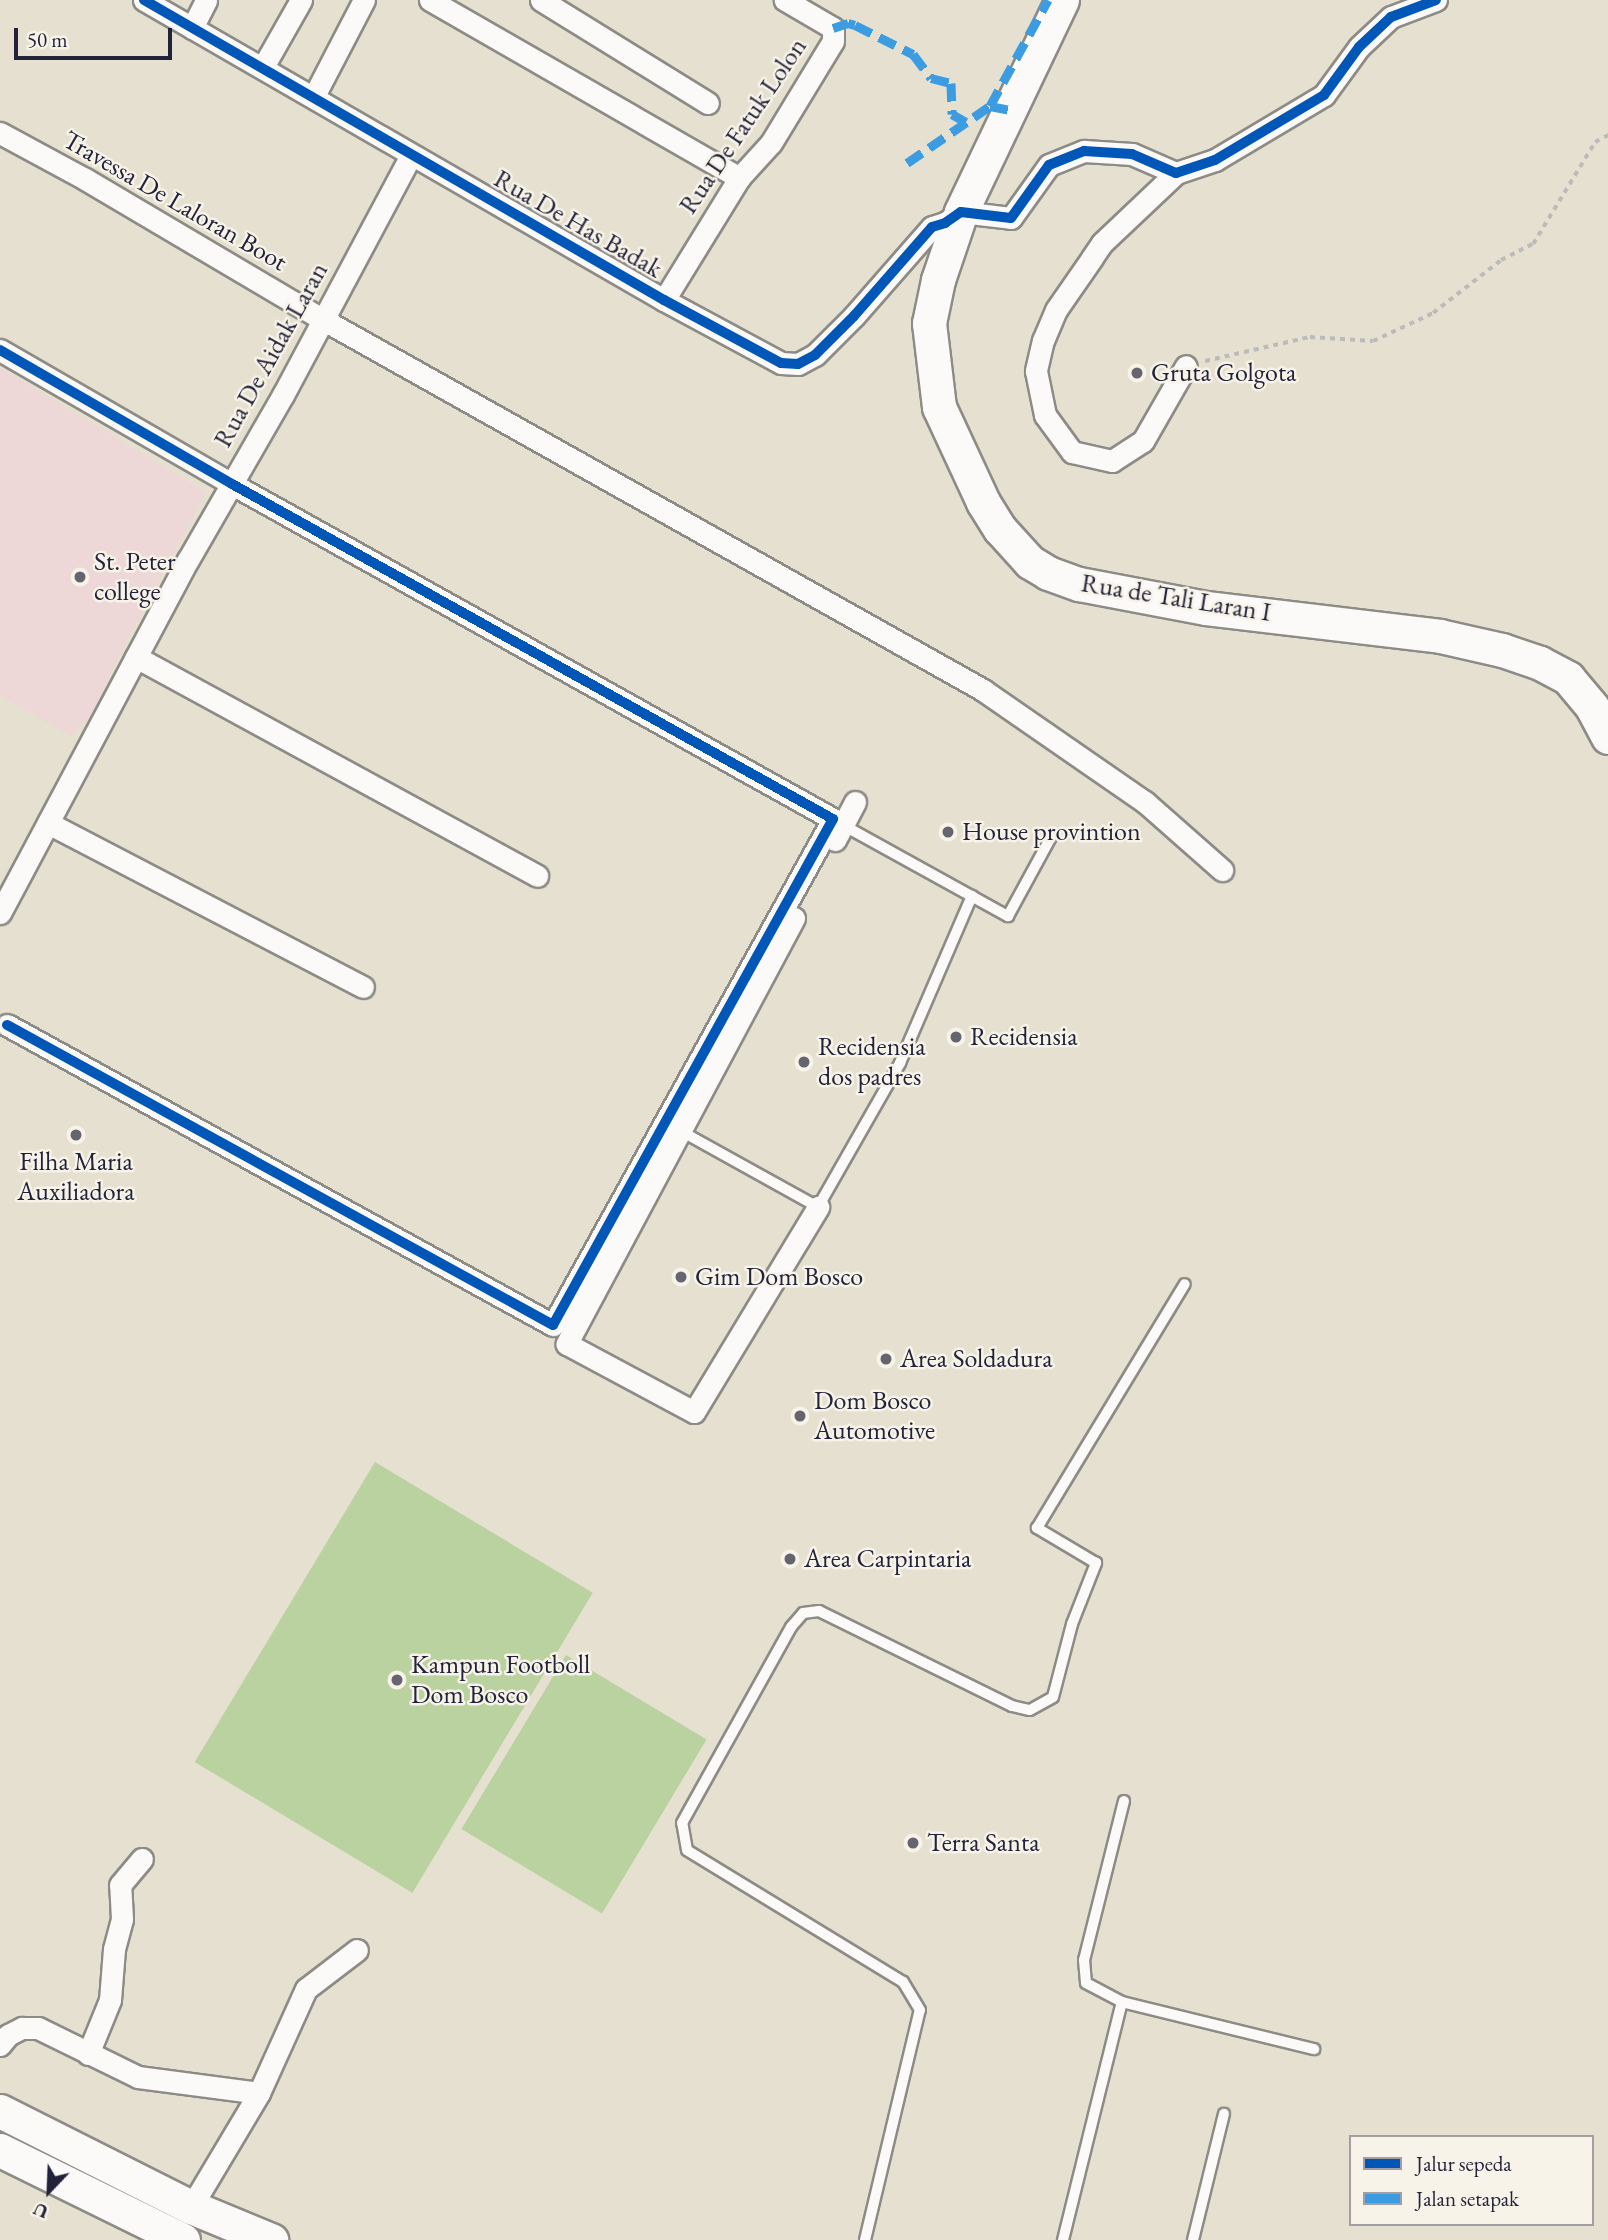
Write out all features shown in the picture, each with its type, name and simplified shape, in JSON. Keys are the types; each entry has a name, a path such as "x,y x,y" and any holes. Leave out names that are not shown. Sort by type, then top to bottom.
{"main road":[{"name":"Rua de Tali Laran I","path":"1062,0 961,212 938,280 929,323 939,407 983,502 1000,529 1030,562 1048,573 1079,584 1153,600 1440,636 1502,650 1540,663 1569,678 1592,707 1608,737"},
{"path":"0,2111 191,2207 271,2240"},
{"path":"0,2150 183,2240"}],"street":[{"name":"Rua De Has Badak","path":"144,0 263,66 411,155 664,300 780,363 798,364 815,355 926,233 961,212"},
{"path":"192,28 206,0"},
{"path":"263,66 301,0"},
{"path":"314,96 364,0"},
{"path":"430,0 739,178"},
{"path":"541,0 708,103"},
{"name":"Rua De Fatuk Lolon","path":"664,300 739,178 771,143 833,41 833,28 785,0"},
{"path":"1186,366 1143,441 1112,461 1072,452 1045,415 1036,371 1043,340 1056,310 1082,271 1102,243 1176,173 1215,160 1307,108 1324,95 1359,47 1391,16 1436,0"},
{"name":"Travessa De Laloran Boot","path":"0,133 85,179 322,320 983,690 1146,802 1222,870"},
{"path":"961,212 1011,218 1049,164 1084,150 1132,154 1176,173"},
{"name":"Rua De Aidak Laran","path":"0,913 136,657 283,396 411,155"},
{"path":"0,350 232,484 838,822"},
{"path":"136,657 537,876"},
{"path":"818,1207 694,1412 567,1344 673,1127 838,822 855,802"},
{"path":"48,823 363,987"},
{"path":"2,1028 553,1325 673,1127"},
{"path":"88,2054 110,2000 114,1949 122,1919 120,1885 142,1859"},
{"path":"191,2207 259,2092 306,1989 357,1950"},
{"path":"0,2045 8,2035 22,2028 38,2028 138,2077 259,2092"}],"lane":[{"path":"838,822 1008,916 1051,837"},
{"path":"673,1127 818,1207 901,1063 972,896"},
{"path":"865,2240 920,2010 903,1982 687,1850 682,1823 791,1627 803,1613 819,1611 1012,1706 1030,1710 1053,1697 1072,1624 1096,1563 1037,1528 1185,1284"},
{"path":"1124,1801 1084,1961 1086,1983 1122,2002 1314,2049"},
{"path":"1063,2240 1122,2002"},
{"path":"1193,2240 1224,2114"}],"path":[{"path":"1186,366 1310,337 1373,341 1433,313 1501,260 1533,244 1595,142 1608,135"}],"shaded area":[{"name":"St. Peter college","path":"0,368 206,492 116,662 94,713 71,736 0,696"}],"green space":[{"name":"Kampun Footboll Dom Bosco","path":"375,1462 593,1593 412,1893 195,1762"},
{"path":"566,1655 707,1739 602,1913 461,1829"}],"marked path":[{"path":"990,106 1048,0"},
{"path":"833,28 848,23 855,25 913,54 931,78 951,83 952,114 966,122"},
{"path":"907,163 990,106 1010,110"}],"cycle path":[{"path":"144,0 664,300 781,363 798,364 815,355 854,316 932,227 945,223 961,212 1011,218 1049,165 1084,151 1132,154 1176,173 1215,160 1324,95 1359,47 1391,17 1436,0"},
{"path":"0,350 232,484 833,819 553,1325 7,1025"}],"place":[{"name":"Gruta Golgota","path":"1137,373"},
{"name":"St. Peter college","path":"80,577"},
{"name":"House provintion","path":"948,832"},
{"name":"Recidensia","path":"956,1037"},
{"name":"Recidensia dos padres","path":"804,1062"},
{"name":"Filha Maria Auxiliadora","path":"76,1135"},
{"name":"Gim Dom Bosco","path":"681,1277"},
{"name":"Area Soldadura","path":"886,1359"},
{"name":"Dom Bosco Automotive","path":"800,1416"},
{"name":"Area Carpintaria","path":"790,1559"},
{"name":"Kampun Footboll Dom Bosco","path":"397,1680"},
{"name":"Terra Santa","path":"913,1843"}]}
